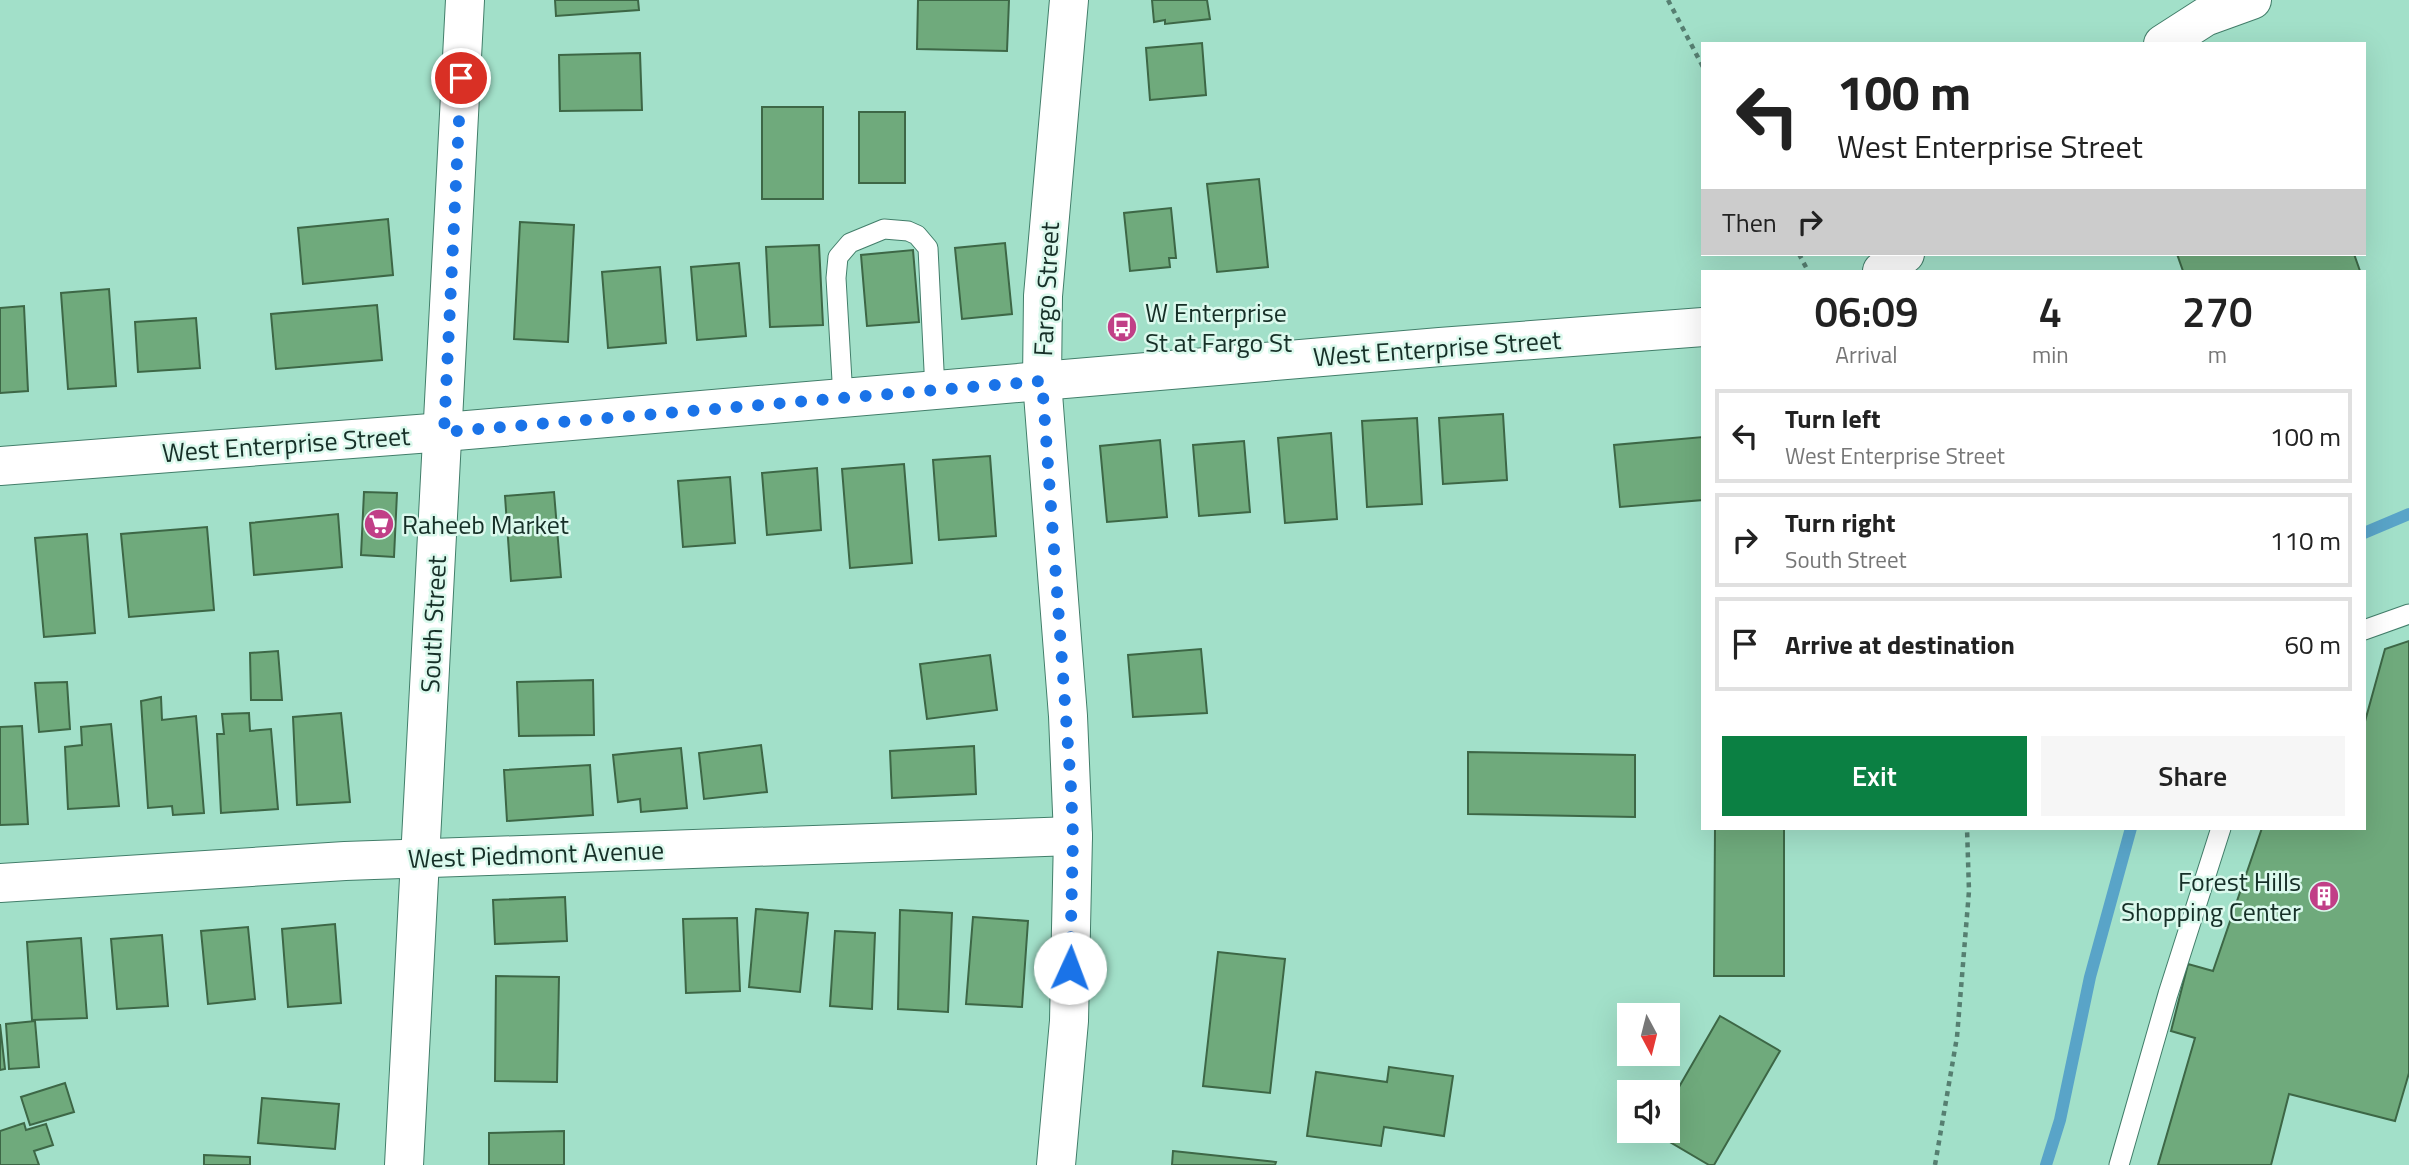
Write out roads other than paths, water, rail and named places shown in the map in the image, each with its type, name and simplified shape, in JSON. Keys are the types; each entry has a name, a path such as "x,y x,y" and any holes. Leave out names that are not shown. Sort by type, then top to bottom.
{"street":[{"name":"South Street","path":"404,1165 465,0"},
{"name":"Fargo Street","path":"1056,1165 1069,1021 1073,836 1068,716 1042,381 1043,296 1069,0"},
{"path":"2166,42 2229,3"},
{"path":"1883,270 1902,256"},
{"name":"West Enterprise Street","path":"0,466 444,432 1701,327"},
{"name":"West Piedmont Avenue","path":"0,883 345,861 1073,836"}],"lane":[{"path":"843,398 836,278 838,257 850,243 884,229 908,231 917,235 928,248 935,390"},
{"path":"2366,629 2409,614"},
{"path":"2119,1165 2168,994 2220,830"}],"waterway":[{"path":"2366,532 2409,514"},
{"path":"2046,1165 2060,1120 2090,977 2130,830"}],"place":[{"name":"W Enterprise St at Fargo St","path":"1122,327"},
{"name":"Raheeb Market","path":"379,524"},
{"name":"Forest Hills Shopping Center","path":"2324,896"}]}
